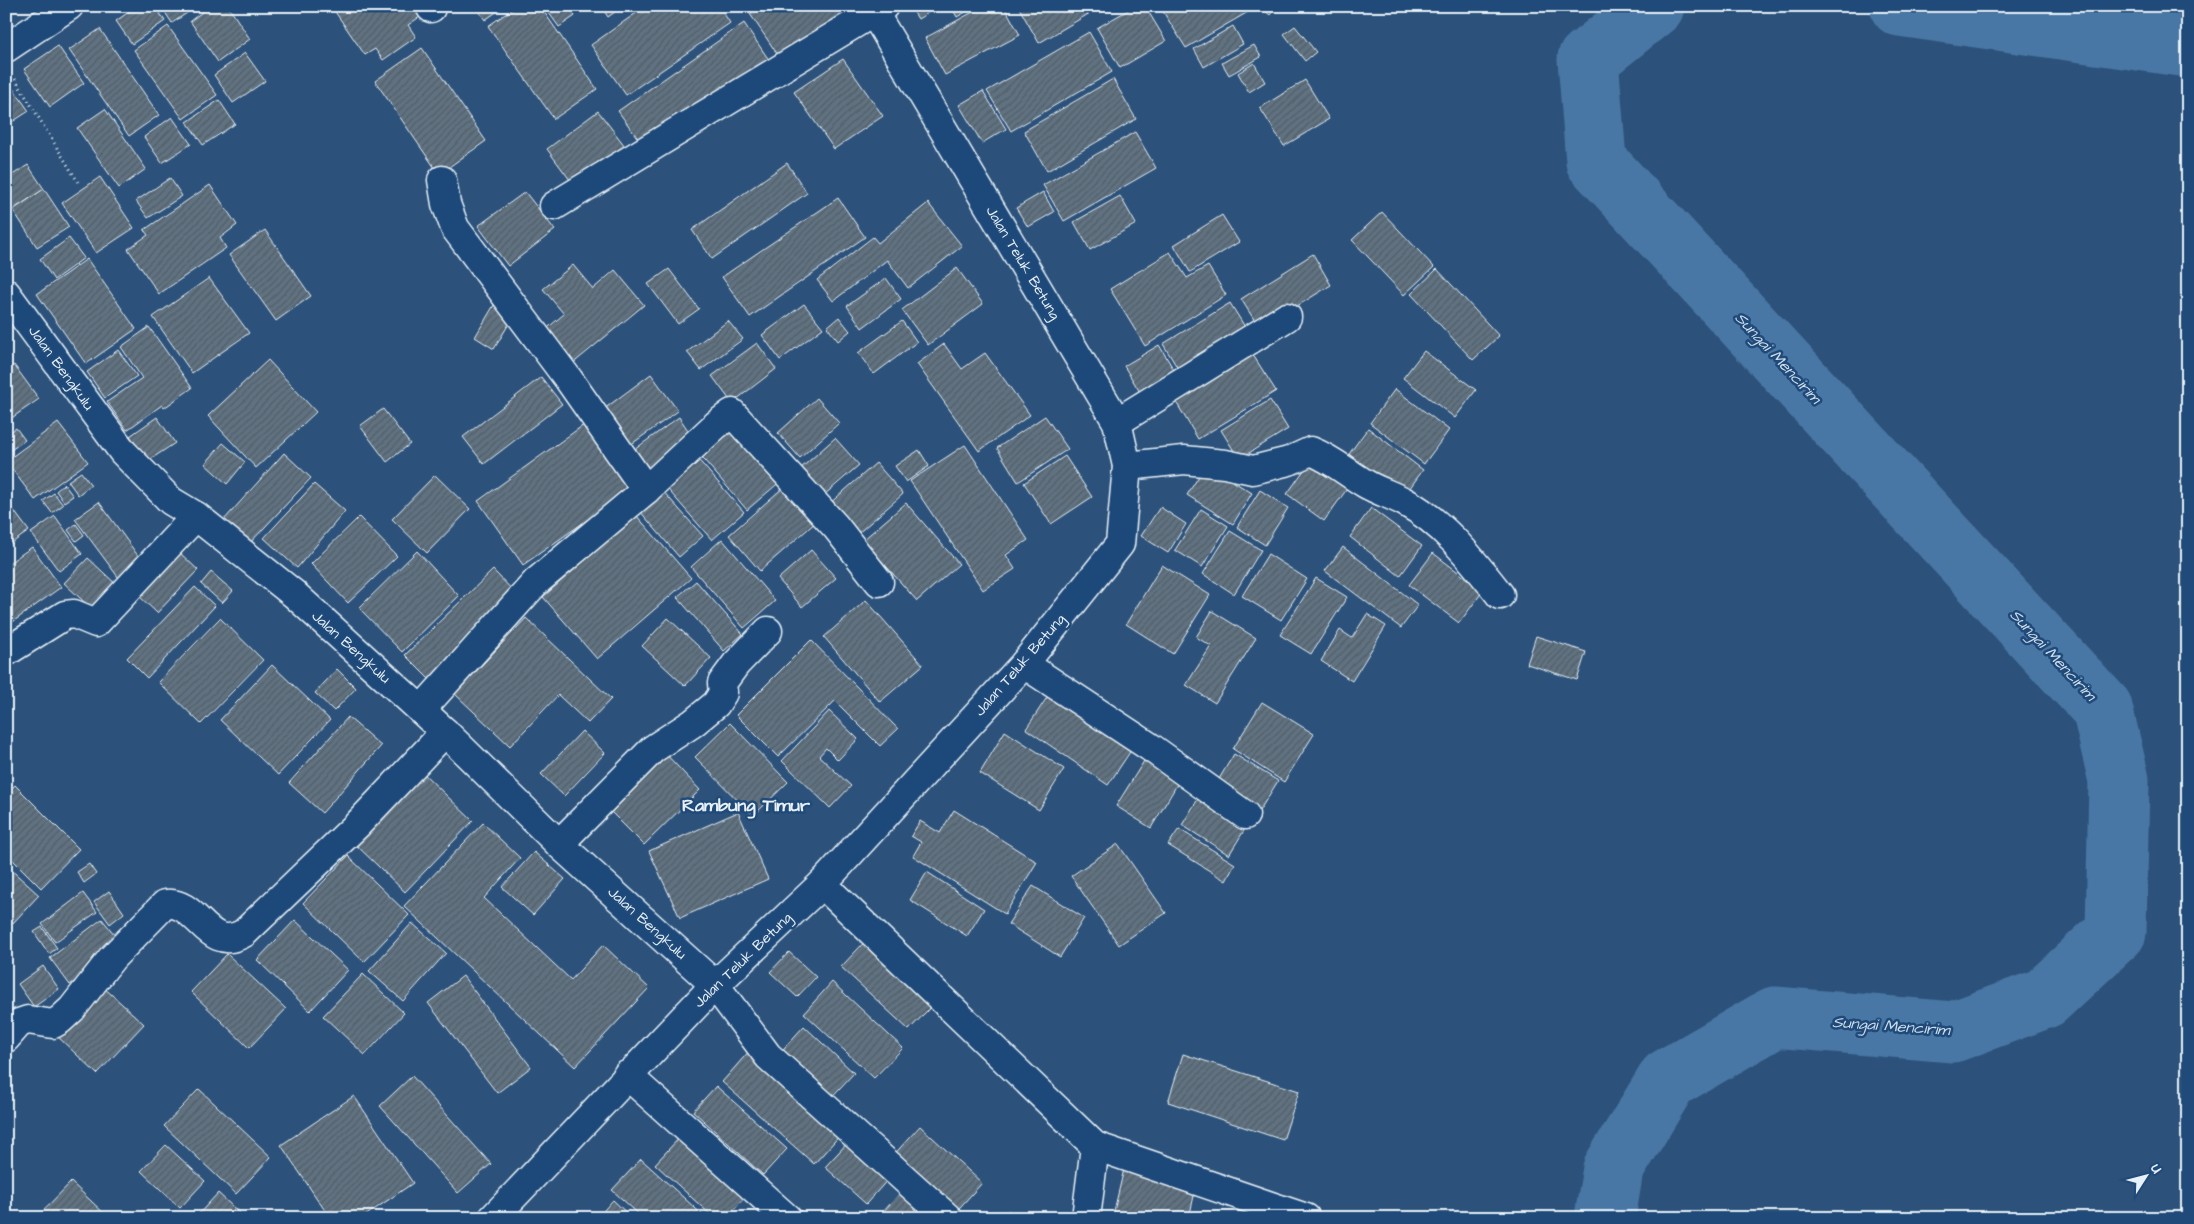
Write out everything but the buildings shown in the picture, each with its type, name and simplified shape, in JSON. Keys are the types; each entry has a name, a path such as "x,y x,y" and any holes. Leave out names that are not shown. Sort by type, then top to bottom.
{"street":[{"path":"6,48 70,6"},
{"path":"554,206 876,8"},
{"name":"Jalan Teluk Betung","path":"493,1218 627,1075 715,985 822,884 1024,664 1120,544 1127,466 1117,422 876,8"},
{"path":"442,180 446,204 455,228 569,380 646,490"},
{"name":"Jalan Bengkulu","path":"6,293 123,452 172,502 196,516 294,594 445,732 559,844 715,985 768,1056 948,1218"},
{"path":"1117,422 1287,317"},
{"path":"421,710 536,582 646,490 716,425 732,413 836,527 879,582"},
{"path":"1127,466 1184,460 1225,464 1253,470 1289,460 1311,451 1332,460 1369,486 1405,502 1429,519 1469,556 1500,595"},
{"path":"6,652 65,615 74,614 96,623 196,516"},
{"path":"559,844 654,749 693,723 716,704 723,693 722,683 736,664 768,631"},
{"path":"1024,664 1150,747 1245,815"},
{"path":"6,1038 19,1023 28,1020 53,1024 60,1020 72,1009 112,958 165,904 174,903 181,905 213,934 221,938 234,939 244,934 357,825 445,732"},
{"path":"822,884 1095,1146 1306,1218"},
{"path":"627,1075 787,1218"},
{"path":"1086,1218 1095,1146"}],"path":[{"path":"12,74 78,182"}],"waterway":[{"name":"Sungai Mencirim","path":"1605,1218 1613,1169 1668,1079 1775,1017 1953,1032 2045,998 2116,932 2119,780 2102,708 1596,161 1588,59 1654,6"},
{"name":"Sungai Mencirim","path":"1900,6 2188,47"}],"district":[{"name":"Rambung Timur","path":"746,805"}]}
